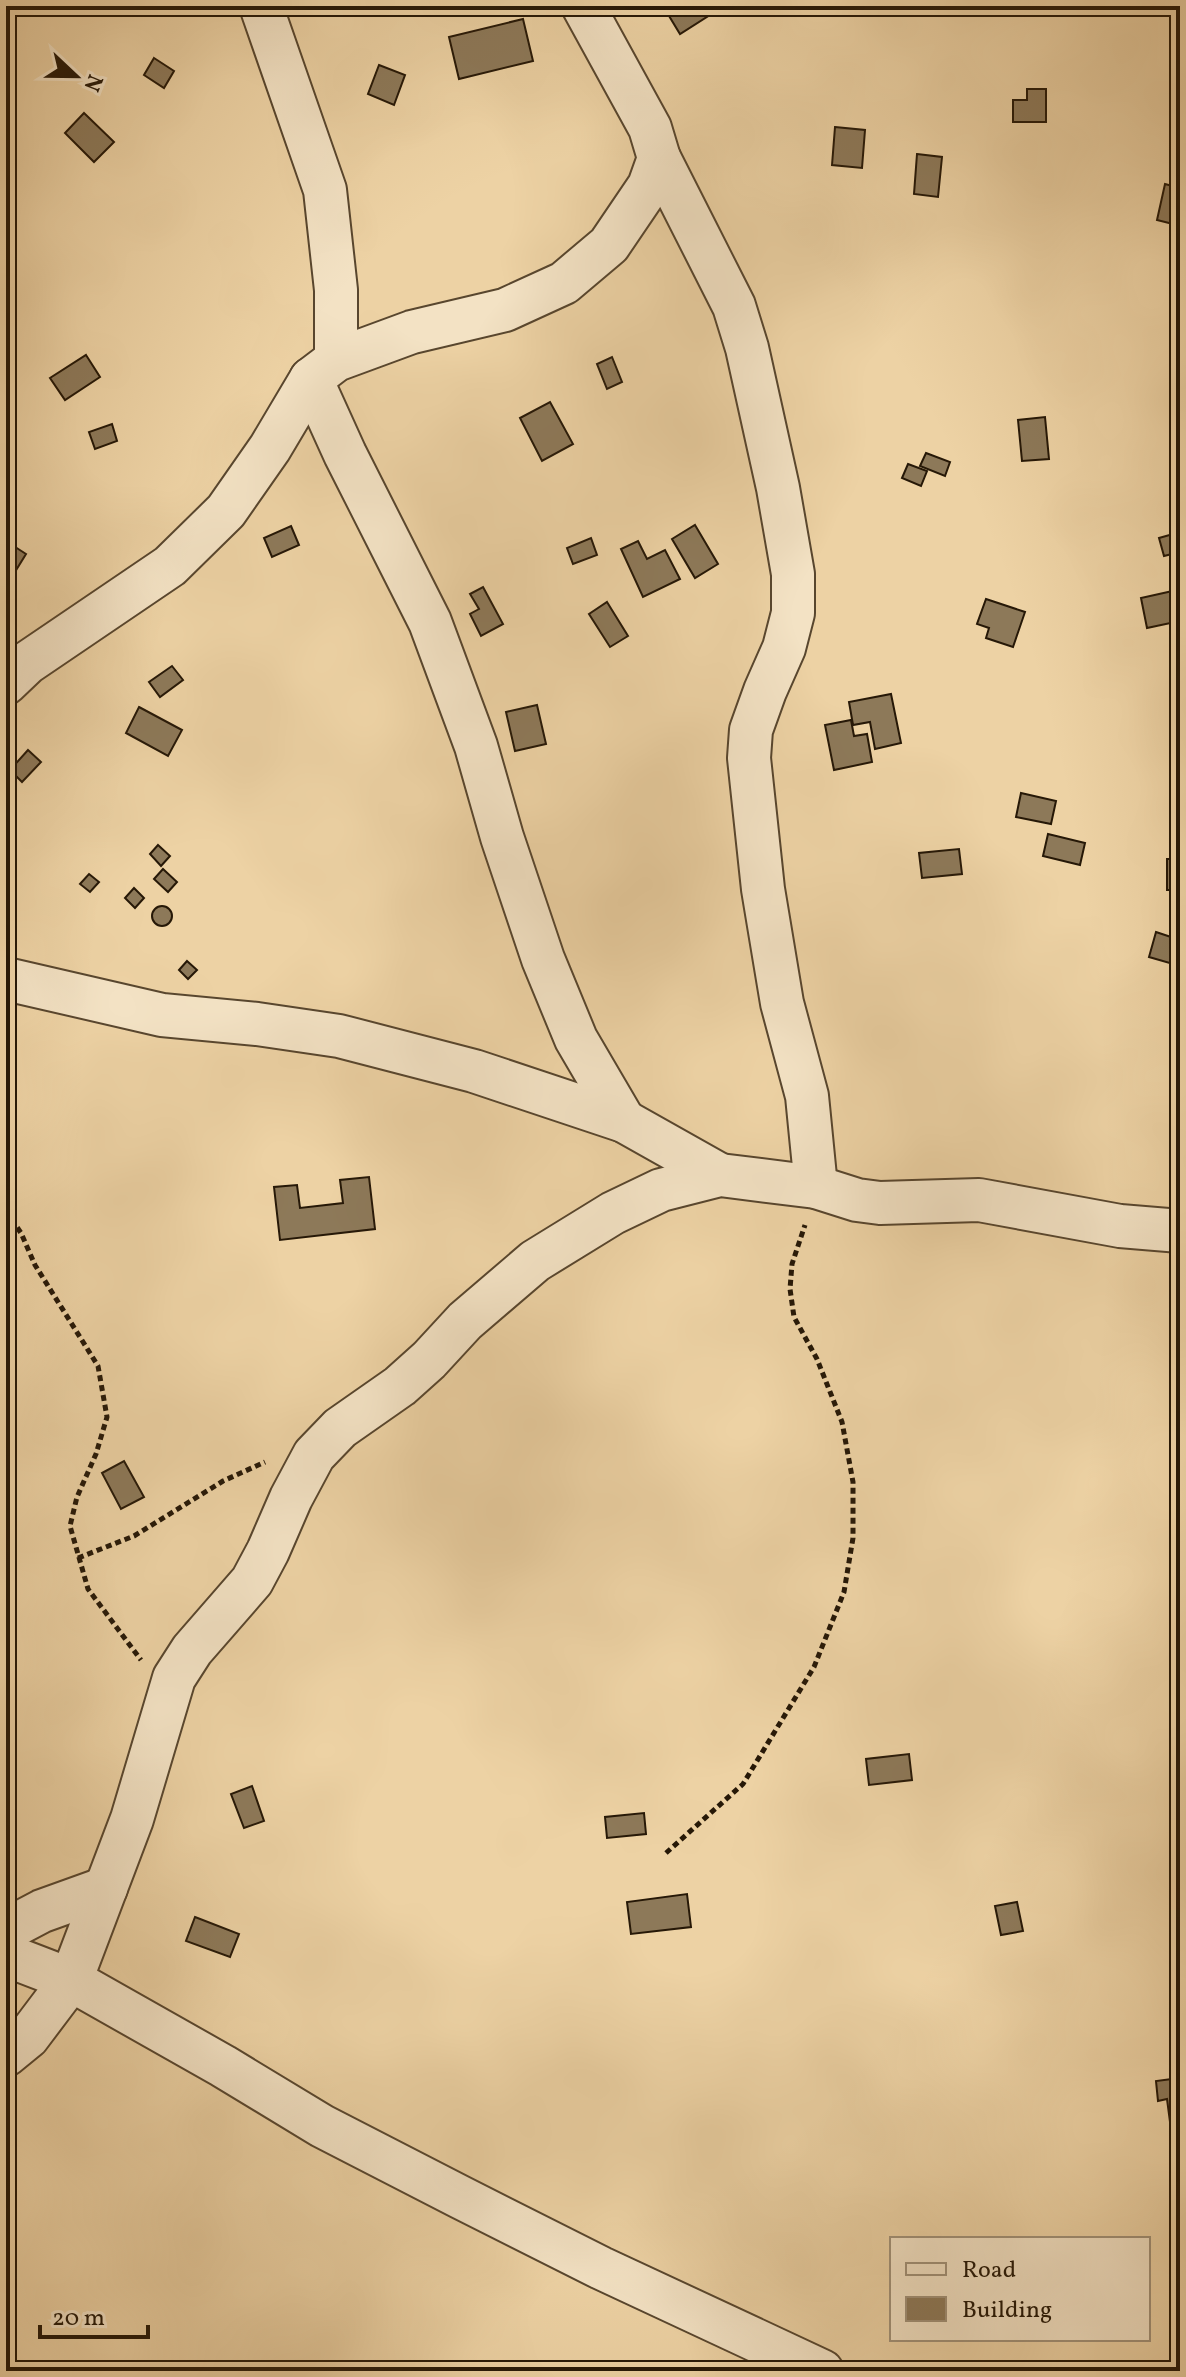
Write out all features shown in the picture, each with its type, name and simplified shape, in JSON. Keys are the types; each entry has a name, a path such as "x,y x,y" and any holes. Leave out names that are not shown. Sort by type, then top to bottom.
{"street":[{"path":"261,6 325,190 336,290 324,369 351,468 430,622 476,746 502,837 543,959 576,1039 624,1121"},
{"path":"583,6 650,128 659,158 734,306 747,348 778,488 793,574 793,613 784,648 751,730 749,758 763,889 782,1003 807,1096 816,1187"},
{"path":"6,683 27,663 170,566 215,522 226,511 324,369 412,332 505,310 564,283 609,245 649,186 659,158"},
{"path":"6,979 162,1015 339,1036 474,1071 624,1121 720,1175"},
{"path":"6,2055 28,2037 71,1980 132,1819 174,1678 192,1650 252,1581 314,1455 340,1428 400,1386 465,1321 535,1261 613,1213 661,1190 720,1175 816,1187 857,1200 880,1203 979,1200 1120,1226 1180,1231"},
{"path":"6,1930 42,1911 106,1888"},
{"path":"6,1955 71,1980 336,2133 601,2268 822,2371"}],"path":[{"path":"666,1853 743,1784 814,1667 844,1592 853,1538 853,1482 842,1422 817,1359 794,1317 790,1289 792,1264 816,1187"},
{"path":"6,1211 21,1233 35,1265 98,1366 105,1397 107,1417 96,1454 77,1497 70,1526 88,1589 169,1695"},
{"path":"78,1558 134,1536 223,1481 259,1463 314,1455"}],"building":[{"path":"663,6 724,6 680,34"},
{"path":"523,19 533,61 459,79 449,37"},
{"path":"154,58 174,71 164,88 144,75"},
{"path":"379,65 405,75 394,105 368,94"},
{"path":"1027,89 1046,89 1046,122 1013,122 1013,100 1027,100"},
{"path":"84,113 114,142 94,162 65,133"},
{"path":"835,127 865,130 862,168 832,165"},
{"path":"917,154 942,157 938,197 914,194"},
{"path":"1165,184 1180,188 1177,225 1157,220"},
{"path":"86,355 100,377 65,400 50,378"},
{"path":"612,357 622,382 607,389 597,364"},
{"path":"550,402 573,444 542,461 520,418"},
{"path":"1045,417 1049,459 1022,461 1018,420"},
{"path":"112,424 117,441 95,449 89,432"},
{"path":"926,453 950,462 945,476 920,466"},
{"path":"908,464 927,471 921,486 902,478"},
{"path":"695,525 718,564 695,578 672,539"},
{"path":"291,526 299,545 272,557 264,538"},
{"path":"1180,532 1180,552 1164,556 1159,538"},
{"path":"591,538 597,555 573,564 567,548"},
{"path":"638,541 647,559 665,550 680,579 643,597 621,549"},
{"path":"9,543 26,554 10,580 6,577 6,548"},
{"path":"483,587 503,624 481,636 470,614 479,609 470,594"},
{"path":"1177,590 1180,621 1147,628 1141,598"},
{"path":"986,599 1025,612 1013,647 986,638 989,628 977,624"},
{"path":"607,602 628,636 610,647 589,614"},
{"path":"172,666 183,680 160,697 149,682"},
{"path":"891,694 901,743 875,749 870,722 853,725 849,702"},
{"path":"537,705 546,744 515,751 506,712"},
{"path":"139,707 182,730 168,756 126,733"},
{"path":"851,720 854,736 867,734 872,762 834,770 825,725"},
{"path":"28,750 41,762 22,782 10,770"},
{"path":"1021,793 1056,801 1051,824 1016,817"},
{"path":"1048,834 1085,843 1080,865 1043,856"},
{"path":"158,845 170,856 161,866 150,854"},
{"path":"959,849 962,874 922,878 919,853"},
{"path":"1167,859 1180,859 1180,890 1167,890"},
{"path":"163,869 177,882 168,892 154,879"},
{"path":"89,874 99,882 90,892 80,884"},
{"path":"134,888 144,898 135,908 125,898"},
{"path":"162,906 169,909 172,916 169,923 162,926 155,923 152,916 155,909"},
{"path":"1156,932 1180,940 1180,966 1149,957"},
{"path":"187,961 197,970 188,979 179,970"},
{"path":"369,1177 375,1229 280,1240 274,1187 297,1185 300,1208 343,1203 340,1180"},
{"path":"124,1461 144,1497 121,1509 102,1473"},
{"path":"909,1754 912,1780 869,1785 866,1759"},
{"path":"252,1786 264,1821 244,1828 231,1794"},
{"path":"644,1813 646,1834 607,1838 605,1817"},
{"path":"687,1894 691,1927 631,1934 627,1902"},
{"path":"1017,1902 1023,1931 1001,1935 995,1906"},
{"path":"195,1917 239,1934 230,1957 186,1941"},
{"path":"1180,2078 1180,2121 1170,2122 1167,2099 1158,2101 1156,2081"}]}
